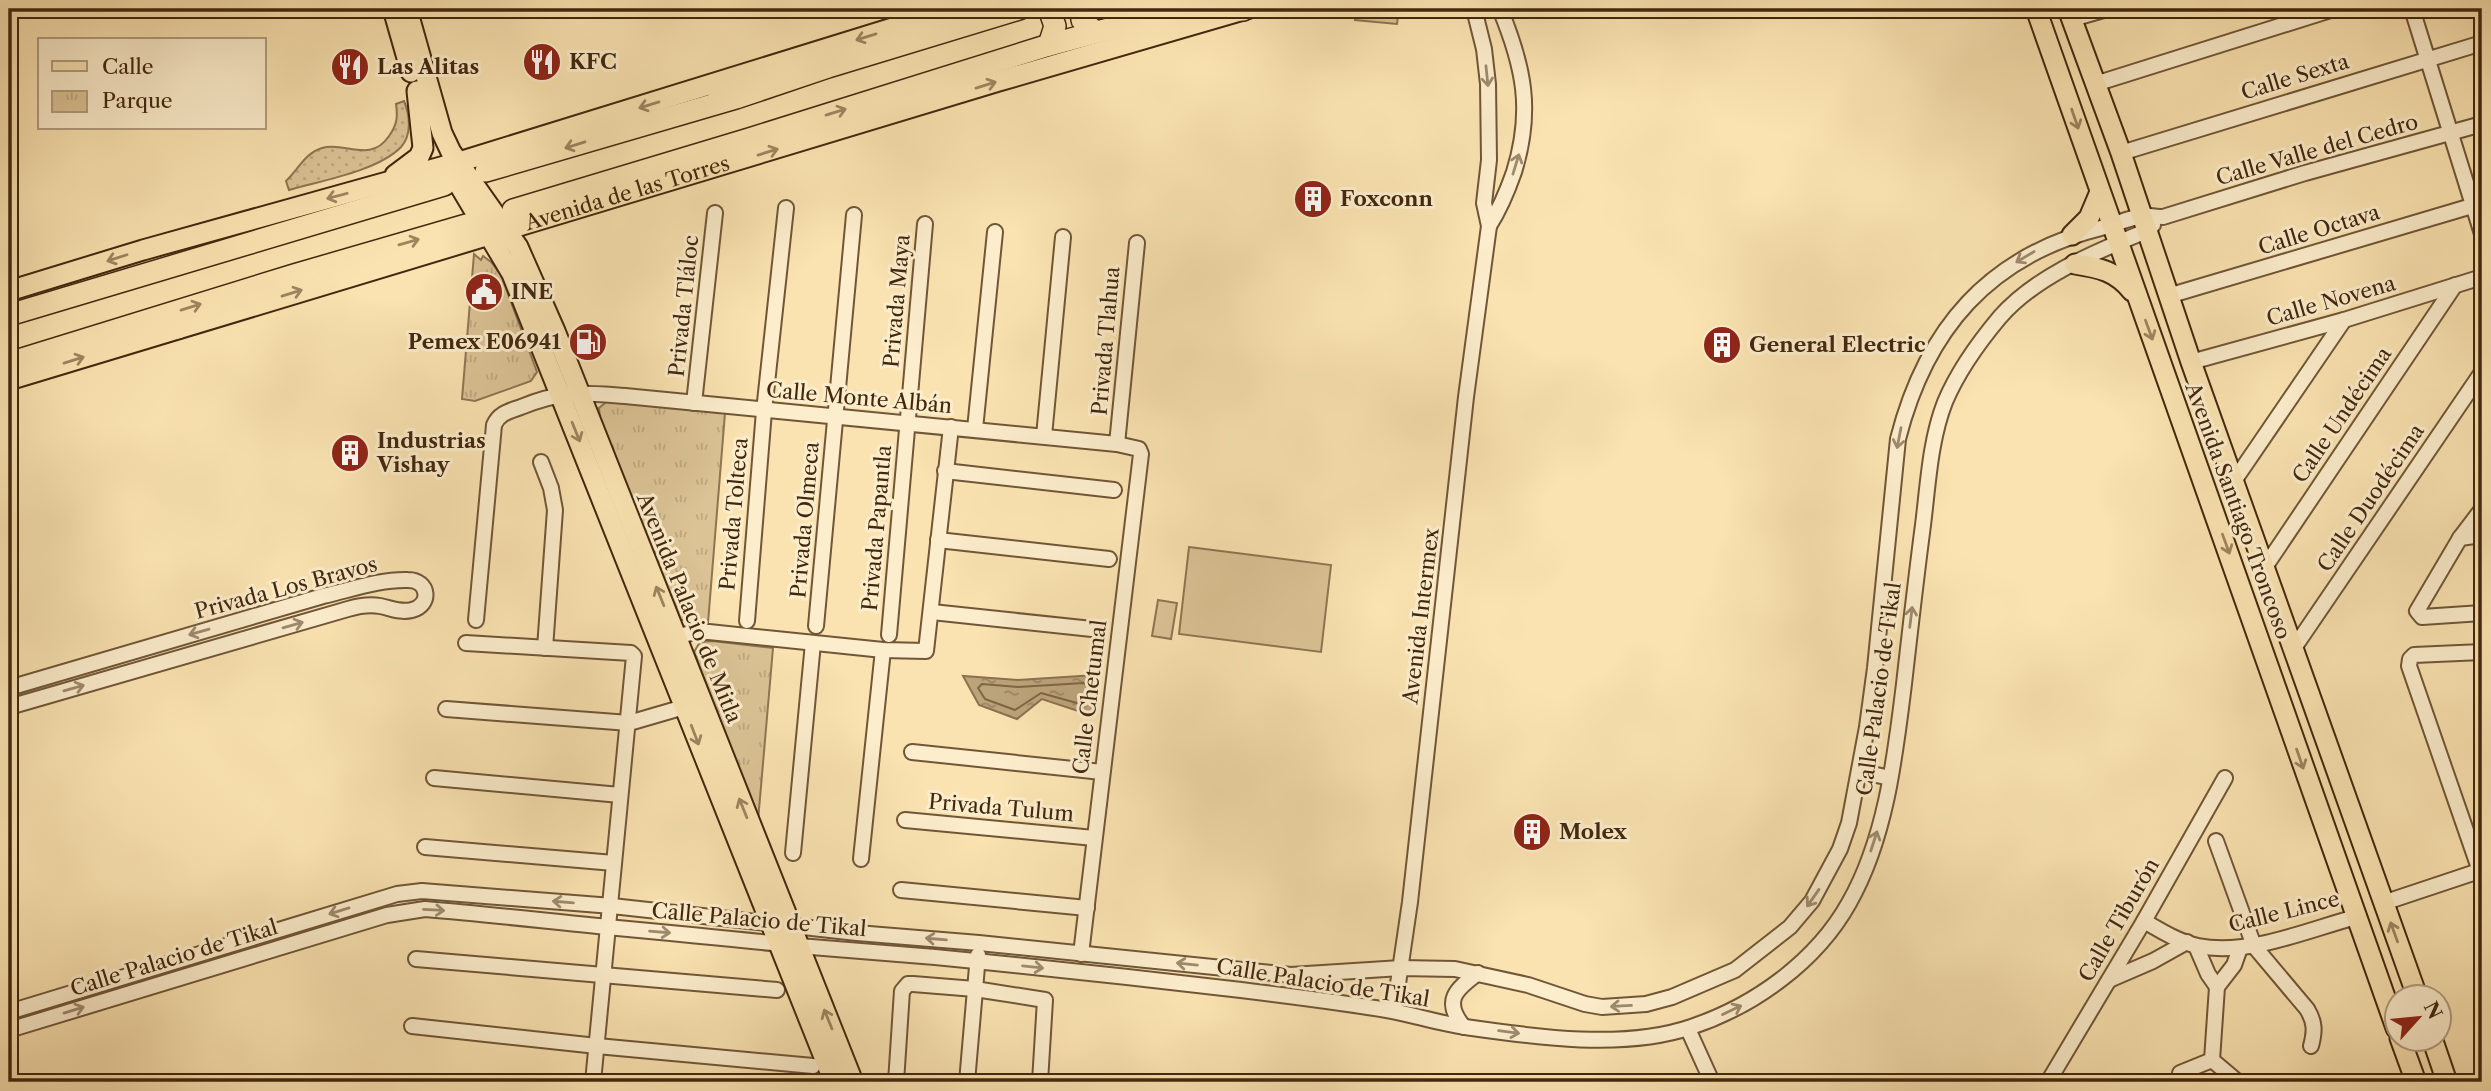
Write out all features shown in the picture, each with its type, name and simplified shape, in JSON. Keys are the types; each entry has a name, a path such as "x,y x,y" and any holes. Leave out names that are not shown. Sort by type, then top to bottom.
{"highway":[{"path":"486,171 736,98 984,9"},
{"path":"958,17 1019,9"},
{"path":"1049,9 1055,26 1049,45"},
{"path":"1081,9 1082,20 1095,32"},
{"name":"Avenida de las Torres","path":"503,225 806,131 1049,45 1183,9"},
{"path":"713,85 828,67"},
{"path":"9,315 450,171"},
{"path":"9,363 466,225"},
{"path":"136,324 178,328"}],"main road":[{"path":"393,9 417,91 435,142 450,171"},
{"path":"407,9 450,171"},
{"name":"Avenida de las Torres","path":"806,131 999,81 1242,9"},
{"name":"Avenida Santiago Troncoso","path":"2036,9 2382,989"},
{"name":"Avenida Santiago Troncoso","path":"2070,14 2412,982"},
{"path":"9,291 143,250 382,184 450,171 713,85 958,17"},
{"path":"2062,79 2095,83"},
{"path":"382,184 419,157 423,148 417,91"},
{"name":"Avenida Palacio de Mitla","path":"450,171 503,225 512,274 569,393 668,638 792,926 853,1082"},
{"path":"2064,238 2089,218 2100,192"},
{"name":"Avenida de las Torres","path":"9,380 503,225"},
{"path":"2072,266 2111,272 2122,279 2137,297"},
{"name":"Avenida Palacio de Mitla","path":"668,638 684,706 834,1082"},
{"path":"2405,1052 2416,1082"},
{"path":"2437,1052 2447,1082"}],"street":[{"name":"Avenida Intermex","path":"1394,1011 1466,397 1489,226 1484,203 1489,160 1488,84 1484,49 1474,9"},
{"name":"Avenida Intermex","path":"1489,226 1501,208 1519,155 1525,126 1526,101 1522,73 1500,9"},
{"path":"2070,14 2107,9"},
{"path":"2095,83 2334,9"},
{"path":"2412,9 2450,134 2478,204 2482,234"},
{"name":"Calle Sexta","path":"2121,153 2482,43"},
{"name":"Calle Valle del Cedro","path":"2115,234 2305,173 2482,124"},
{"name":"Calle Octava","path":"2168,296 2478,204"},
{"name":"Privada Tolteca","path":"747,621 764,411 786,208"},
{"name":"Privada Tláloc","path":"694,403 715,213"},
{"name":"Privada Olmeca","path":"816,626 854,215"},
{"name":"Privada Maya","path":"906,424 925,224"},
{"path":"975,429 995,232"},
{"name":"Calle Palacio de Tikal","path":"9,1012 408,891 612,906 1291,975 1401,968 1455,969 1528,985 1602,1007 1646,1004 1672,997 1735,970 1790,926 1812,901 1840,849 1849,822 1859,771 1875,668 1898,439 1910,396 1931,351 1952,321 1976,295 1997,275 2029,254 2064,238 2115,234"},
{"name":"Calle Palacio de Tikal","path":"9,1030 408,911 444,911 977,961 1240,990 1394,1011 1464,1027 1586,1039 1651,1036 1688,1029 1729,1011 1772,987 1809,955 1847,907 1862,876 1878,828 1890,778 1929,481 1936,434 1945,404 1959,374 2003,313 2027,292 2072,266 2115,234"},
{"path":"1044,436 1063,237"},
{"path":"2064,238 2072,266"},
{"name":"Privada Tlahua","path":"1117,444 1137,243"},
{"name":"Calle Novena","path":"2191,362 2344,320 2482,277"},
{"name":"Calle Undécima","path":"2264,567 2455,285"},
{"path":"2234,481 2344,320"},
{"name":"Calle Duodécima","path":"2294,648 2482,372"},
{"path":"476,621 494,425 500,415 507,412 548,396 569,393"},
{"name":"Calle Monte Albán","path":"569,393 975,429 1136,447"},
{"name":"Privada Papantla","path":"889,635 906,424"},
{"path":"668,638 709,632 883,650 926,651 951,427"},
{"name":"Calle Chetumal","path":"1081,954 1140,454 1136,447"},
{"path":"541,462 551,488 555,510 545,648"},
{"path":"945,471 1114,490"},
{"path":"2482,509 2460,538 2418,607 2417,614 2422,617 2482,613"},
{"path":"2460,538 2482,535"},
{"path":"938,540 1109,559"},
{"name":"Privada Los Bravos","path":"9,688 323,596 367,586 414,580 423,586 426,592 424,603 409,611 398,611 379,605 348,609 9,707"},
{"path":"932,612 1092,629"},
{"path":"466,643 633,654 612,906 593,1082"},
{"path":"793,853 813,643"},
{"path":"861,859 883,650"},
{"path":"2383,903 2481,870 2409,666 2414,654 2482,652"},
{"path":"446,709 629,723 684,706"},
{"path":"912,752 1102,772"},
{"path":"1859,771 1890,778"},
{"path":"434,778 620,795"},
{"name":"Calle Tiburón","path":"2048,1082 2225,778"},
{"name":"Privada Tulum","path":"905,820 1094,838"},
{"path":"2216,841 2247,947 2307,1009 2313,1019 2311,1046"},
{"path":"425,847 614,863"},
{"path":"901,890 1087,908"},
{"path":"408,891 408,911"},
{"name":"Calle Lince","path":"2144,921 2191,944 2221,949 2247,947 2356,916"},
{"path":"967,1082 979,943"},
{"path":"2109,980 2191,944 2217,987"},
{"path":"2212,1060 2217,987 2247,947"},
{"path":"416,959 778,989"},
{"path":"1464,1027 1453,1012 1456,991 1478,973"},
{"path":"895,1082 902,991 904,987 913,984 975,989 1045,1000 1040,1082"},
{"path":"412,1026 813,1066"},
{"path":"1688,1029 1712,1082"},
{"path":"2180,1073 2212,1060"},
{"path":"2212,1060 2238,1082"}],"green space":[{"path":"1356,9 1399,9 1397,24 1355,20"},
{"path":"404,101 409,119 407,137 401,147 391,155 364,169 289,190 286,181 316,150 331,147 366,150 382,144 395,124 396,104"},
{"path":"474,254 481,260 483,256 491,262 501,275 537,372 531,381 475,401 462,399"},
{"path":"611,398 725,413 708,623 675,619 601,425 599,408"},
{"path":"1189,547 1331,565 1321,652 1179,634"},
{"path":"1158,600 1177,603 1171,639 1152,636"},
{"path":"700,642 773,648 758,821 694,652"}],"water":[{"path":"1095,675 1093,716 1042,699 1017,719 979,705 963,676 1018,680"}],"place":[{"name":"KFC","path":"542,62"},
{"name":"Las Alitas","path":"350,67"},
{"name":"Foxconn","path":"1313,199"},
{"name":"INE","path":"484,292"},
{"name":"Pemex E06941","path":"588,342"},
{"name":"General Electric","path":"1722,345"},
{"name":"Industrias Vishay","path":"350,453"},
{"name":"Molex","path":"1532,832"}]}
